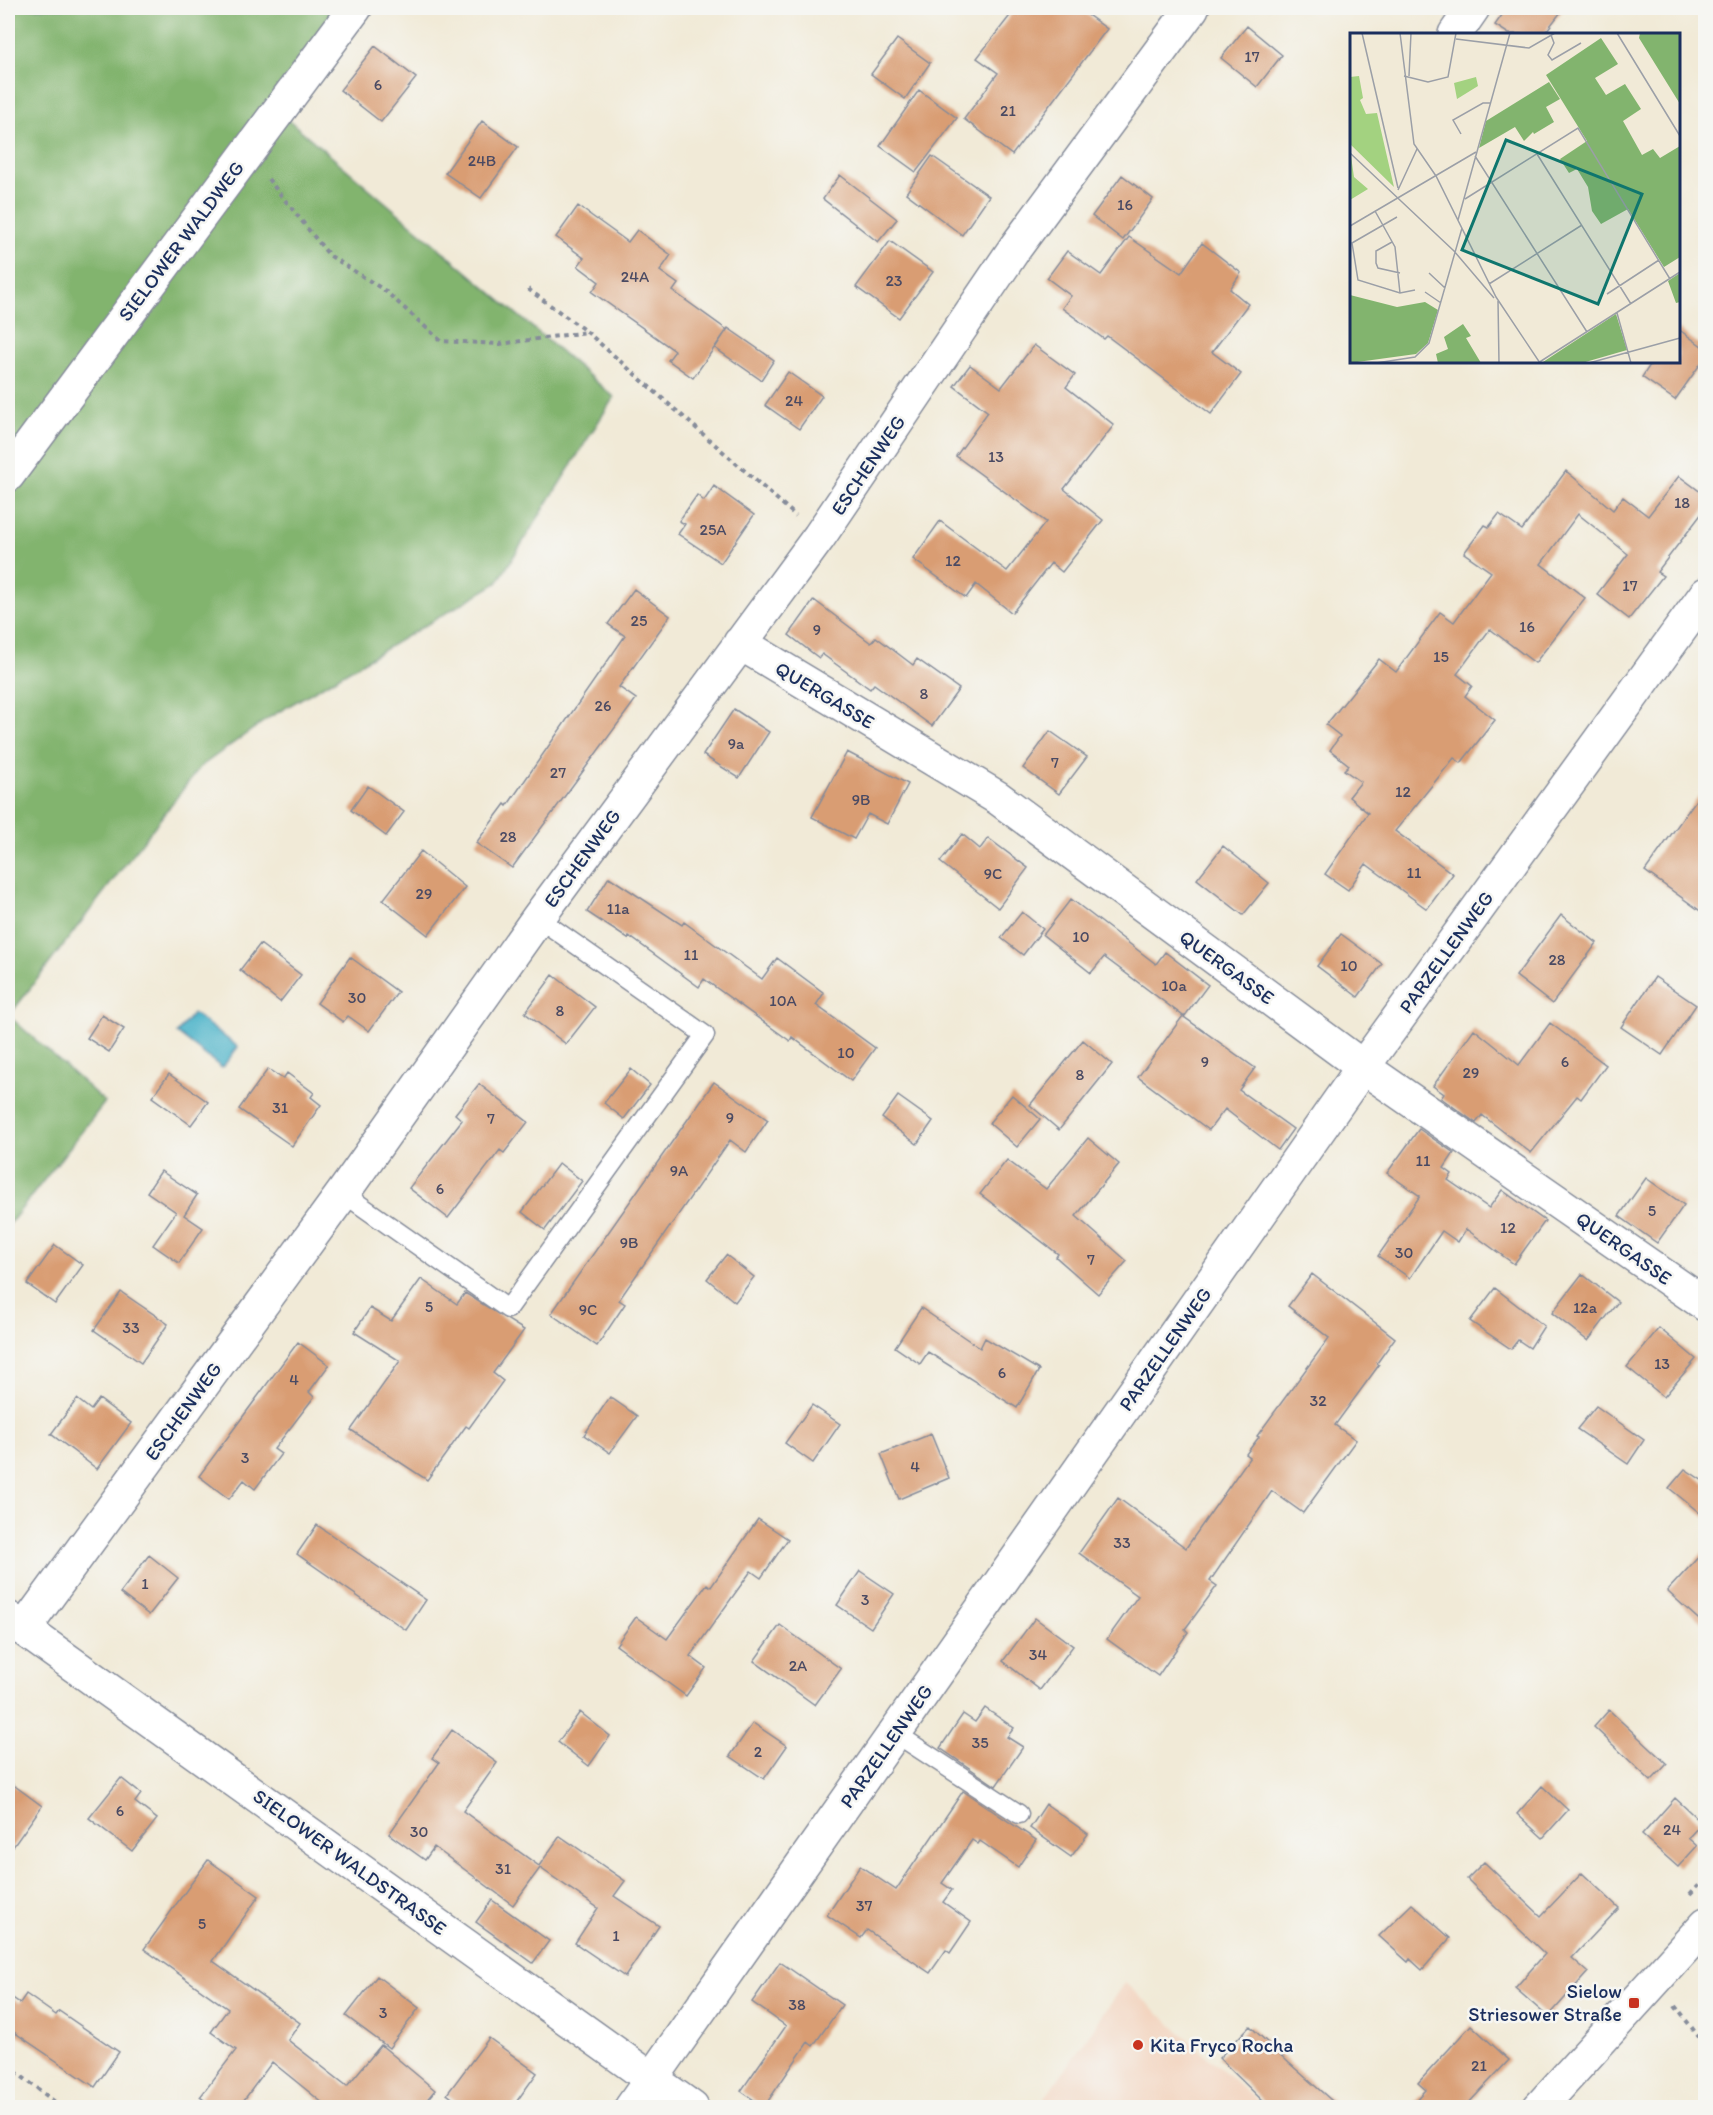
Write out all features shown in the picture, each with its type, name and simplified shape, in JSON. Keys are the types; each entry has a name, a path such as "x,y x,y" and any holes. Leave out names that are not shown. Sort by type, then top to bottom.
{"street":[{"name":"SIELOWER WALDWEG","path":"8,475 355,8"},
{"name":"ESCHENWEG","path":"16,1623 343,1193 538,918 819,537 1015,248 1192,8"},
{"path":"1456,33 1473,8"},
{"name":"PARZELLENWEG","path":"630,2108 1363,1067 1706,594"},
{"name":"QUERGASSE","path":"740,643 998,798 1363,1067 1706,1305"},
{"name":"SIELOWER WALDSTRASSE","path":"16,1623 692,2108"},
{"path":"1539,2108 1706,1924"}],"lane":[{"name":"ESCHENWEG","path":"343,1193 508,1310 705,1035 538,918"},
{"path":"896,1733 1019,1814"}],"path":[{"path":"247,153 329,255 384,290 441,341 500,344 586,332"},
{"path":"528,289 586,332 819,537"},
{"path":"1654,1981 1706,2046"},
{"path":"8,2066 63,2108"}],"shaded area":[{"name":"Kita Fryco Rocha","path":"1125,1983 1264,2107 1039,2107"}],"green space":[{"path":"8,8 342,8 271,105 614,397 497,583 270,717 200,767 9,1016 105,1102 8,1226"}],"water":[{"path":"193,1013 238,1047 222,1068 177,1033"}],"building":[{"path":"1016,8 1078,8 1107,29 1012,155 964,119 998,73 977,58"},
{"path":"1507,8 1564,8 1545,33 1507,33 1495,25"},
{"path":"1247,26 1282,55 1257,87 1221,58"},
{"path":"897,39 930,63 905,99 871,74"},
{"path":"375,46 416,78 381,122 340,90"},
{"path":"919,90 957,118 916,172 880,146"},
{"path":"482,121 518,147 481,198 445,173"},
{"path":"932,156 989,196 962,235 906,193"},
{"path":"840,175 897,219 878,242 823,199"},
{"path":"1122,175 1153,199 1123,240 1092,216"},
{"path":"578,206 628,242 637,230 671,255 660,271 678,284 673,291 727,330 693,378 668,360 675,351 592,292 599,282 578,266 584,258 556,237"},
{"path":"1129,237 1181,273 1202,243 1241,273 1230,289 1248,304 1212,352 1241,374 1211,414 1107,336 1104,339 1062,308 1071,296 1047,278 1067,251 1101,275"},
{"path":"890,241 933,272 899,318 856,287"},
{"path":"728,328 774,360 761,380 715,348"},
{"path":"1680,330 1706,349 1706,356 1675,400 1642,377 1651,363 1680,363"},
{"path":"1034,345 1075,375 1066,387 1114,425 1064,489 1103,520 1062,572 1051,563 1012,613 976,584 966,598 913,559 940,521 1007,571 1046,522 956,456 988,412 954,386 970,365 1001,388"},
{"path":"788,372 822,396 799,429 765,405"},
{"path":"1566,471 1613,510 1623,497 1648,516 1679,476 1706,496 1706,508 1657,572 1663,576 1629,619 1597,594 1628,554 1578,514 1541,564 1585,598 1535,663 1490,629 1457,674 1472,686 1465,696 1495,720 1461,763 1454,758 1395,831 1453,874 1427,909 1366,864 1348,890 1325,874 1368,813 1349,797 1361,782 1344,770 1349,765 1330,750 1340,736 1326,725 1379,659 1396,672 1440,612 1454,622 1491,572 1464,553 1485,525 1489,527 1499,514 1522,530"},
{"path":"714,486 754,515 721,563 678,534 685,524 679,521 697,495 704,501"},
{"path":"634,589 670,616 619,687 636,699 512,868 476,843 505,804 507,806 625,636 608,624"},
{"path":"814,600 871,643 876,637 913,665 917,659 959,689 932,726 874,684 870,689 822,654 819,658 789,635"},
{"path":"734,709 769,732 739,778 703,755"},
{"path":"1050,731 1087,757 1059,794 1023,768"},
{"path":"847,752 908,784 887,824 868,814 854,839 812,817"},
{"path":"368,786 404,812 386,836 351,810"},
{"path":"1706,786 1706,915 1645,871"},
{"path":"962,834 980,849 988,838 1028,868 998,908 940,862"},
{"path":"1223,846 1269,883 1243,915 1197,879"},
{"path":"421,851 465,887 428,935 383,900"},
{"path":"609,877 682,925 684,922 762,979 777,958 824,993 816,1005 875,1048 851,1081 792,1037 790,1041 704,979 699,987 629,936 628,939 587,912"},
{"path":"1071,899 1156,964 1165,952 1208,985 1184,1017 1255,1068 1239,1090 1293,1129 1278,1150 1225,1109 1209,1130 1138,1077 1183,1016 1104,957 1091,973 1043,935"},
{"path":"1022,912 1043,929 1023,955 1001,938"},
{"path":"1561,915 1597,943 1552,1004 1516,976"},
{"path":"1341,934 1382,964 1358,997 1317,966"},
{"path":"260,944 301,975 280,1002 240,970"},
{"path":"350,957 398,992 369,1031 348,1016 343,1022 317,1003"},
{"path":"553,975 595,1007 566,1044 525,1013"},
{"path":"1655,977 1696,1005 1662,1055 1621,1027"},
{"path":"102,1015 124,1029 109,1052 87,1038"},
{"path":"1550,1023 1606,1065 1581,1099 1577,1096 1531,1153 1482,1115 1476,1123 1441,1098 1444,1094 1433,1086 1474,1029 1519,1065"},
{"path":"1083,1040 1112,1064 1059,1130 1030,1105"},
{"path":"268,1069 283,1079 287,1073 314,1093 311,1097 321,1105 292,1146 239,1109"},
{"path":"631,1069 650,1085 624,1119 604,1103"},
{"path":"169,1074 208,1102 191,1125 152,1097"},
{"path":"714,1082 768,1120 746,1152 730,1140 619,1300 625,1304 597,1346 551,1314"},
{"path":"479,1084 528,1122 504,1153 500,1150 448,1218 409,1188 462,1120 455,1114"},
{"path":"1012,1095 1040,1119 1017,1147 989,1123"},
{"path":"898,1096 933,1121 917,1144 882,1118"},
{"path":"1419,1129 1454,1153 1444,1168 1452,1174 1448,1180 1489,1208 1502,1190 1545,1221 1514,1264 1466,1229 1458,1242 1442,1231 1410,1278 1378,1256 1420,1196 1387,1173"},
{"path":"1088,1138 1119,1164 1076,1216 1127,1261 1098,1294 1056,1257 1058,1254 980,1194 1007,1160 1046,1189"},
{"path":"559,1163 582,1181 545,1230 522,1212"},
{"path":"161,1171 197,1195 184,1215 203,1228 179,1263 153,1245 176,1212 147,1192"},
{"path":"1646,1178 1684,1205 1657,1243 1619,1216"},
{"path":"55,1245 83,1265 55,1304 27,1284"},
{"path":"726,1255 754,1277 735,1302 707,1279"},
{"path":"1312,1274 1395,1338 1377,1363 1379,1365 1335,1425 1356,1440 1303,1513 1272,1491 1210,1581 1217,1586 1185,1629 1188,1632 1158,1676 1107,1639 1138,1596 1079,1553 1118,1498 1186,1548 1250,1457 1246,1454 1259,1437 1257,1436 1329,1338 1288,1306"},
{"path":"1582,1274 1618,1302 1588,1341 1552,1313"},
{"path":"421,1279 457,1304 465,1293 524,1330 493,1373 503,1381 469,1428 466,1426 427,1480 351,1430 400,1361 354,1332 370,1308 391,1321"},
{"path":"1495,1288 1544,1326 1530,1348 1518,1340 1511,1349 1470,1321"},
{"path":"121,1292 168,1324 141,1363 94,1330"},
{"path":"921,1308 980,1348 985,1338 1039,1370 1017,1408 928,1352 920,1364 895,1347"},
{"path":"1659,1328 1696,1359 1664,1397 1627,1367"},
{"path":"298,1342 329,1365 309,1392 314,1397 274,1449 281,1454 255,1489 244,1480 229,1499 199,1476"},
{"path":"610,1397 637,1416 610,1453 584,1435"},
{"path":"77,1399 91,1410 99,1399 131,1423 97,1469 51,1434"},
{"path":"812,1405 840,1424 813,1463 785,1443"},
{"path":"1596,1406 1644,1440 1628,1464 1577,1429"},
{"path":"931,1434 949,1478 899,1499 881,1454"},
{"path":"1685,1469 1706,1483 1706,1518 1669,1488"},
{"path":"758,1519 788,1539 761,1578 751,1571 690,1656 706,1668 686,1696 616,1645 636,1617 667,1639 707,1584 711,1587"},
{"path":"317,1525 426,1600 406,1630 297,1554"},
{"path":"1706,1549 1706,1626 1667,1591"},
{"path":"149,1555 178,1578 149,1615 120,1593"},
{"path":"860,1571 894,1594 871,1628 837,1605"},
{"path":"1035,1618 1073,1646 1040,1690 1003,1661"},
{"path":"780,1625 841,1669 815,1705 754,1661"},
{"path":"985,1708 1014,1728 1007,1737 1023,1747 996,1786 940,1748 963,1714 975,1722"},
{"path":"1609,1710 1667,1764 1651,1781 1594,1727"},
{"path":"580,1712 610,1736 589,1766 558,1742"},
{"path":"753,1723 787,1746 764,1779 730,1756"},
{"path":"452,1730 497,1763 463,1811 539,1866 560,1836 625,1881 614,1896 659,1926 625,1977 575,1943 598,1908 540,1868 513,1905 434,1847 425,1860 389,1834 439,1763 432,1758"},
{"path":"121,1778 141,1794 135,1802 157,1819 132,1851 89,1818"},
{"path":"8,1781 42,1806 8,1854"},
{"path":"1542,1786 1568,1810 1543,1838 1517,1814"},
{"path":"963,1791 1036,1840 1018,1867 980,1841 978,1844 972,1840 942,1883 952,1890 943,1902 971,1922 950,1953 946,1950 930,1973 867,1930 861,1938 827,1915 860,1866 896,1890"},
{"path":"1675,1798 1702,1823 1688,1838 1697,1846 1678,1867 1642,1835"},
{"path":"1046,1804 1088,1834 1071,1857 1030,1828"},
{"path":"208,1860 259,1896 213,1961 300,2023 288,2040 347,2086 381,2045 435,2090 420,2108 329,2108 272,2062 238,2108 215,2108 200,2097 236,2050 211,2032 228,2009 144,1949"},
{"path":"1484,1862 1541,1916 1582,1873 1619,1908 1572,1958 1588,1972 1548,2017 1515,1988 1545,1954 1467,1879"},
{"path":"492,1900 549,1941 533,1963 476,1922"},
{"path":"1412,1904 1450,1938 1422,1970 1410,1959 1408,1962 1379,1936"},
{"path":"780,1962 842,2005 813,2046 808,2042 764,2107 741,2091 786,2026 752,2002"},
{"path":"377,1976 419,2008 389,2048 346,2016"},
{"path":"26,1994 56,2015 59,2011 119,2052 95,2087 8,2028 8,1995 20,2003"},
{"path":"1471,2025 1509,2060 1464,2108 1409,2108 1426,2090 1418,2083"},
{"path":"1250,2026 1340,2108 1270,2108 1219,2058"},
{"path":"489,2038 537,2073 512,2108 465,2108 447,2094"}],"place":[{"name":"Sielow Striesower Straße","path":"1634,2003"},
{"name":"Kita Fryco Rocha","path":"1138,2045"}]}
